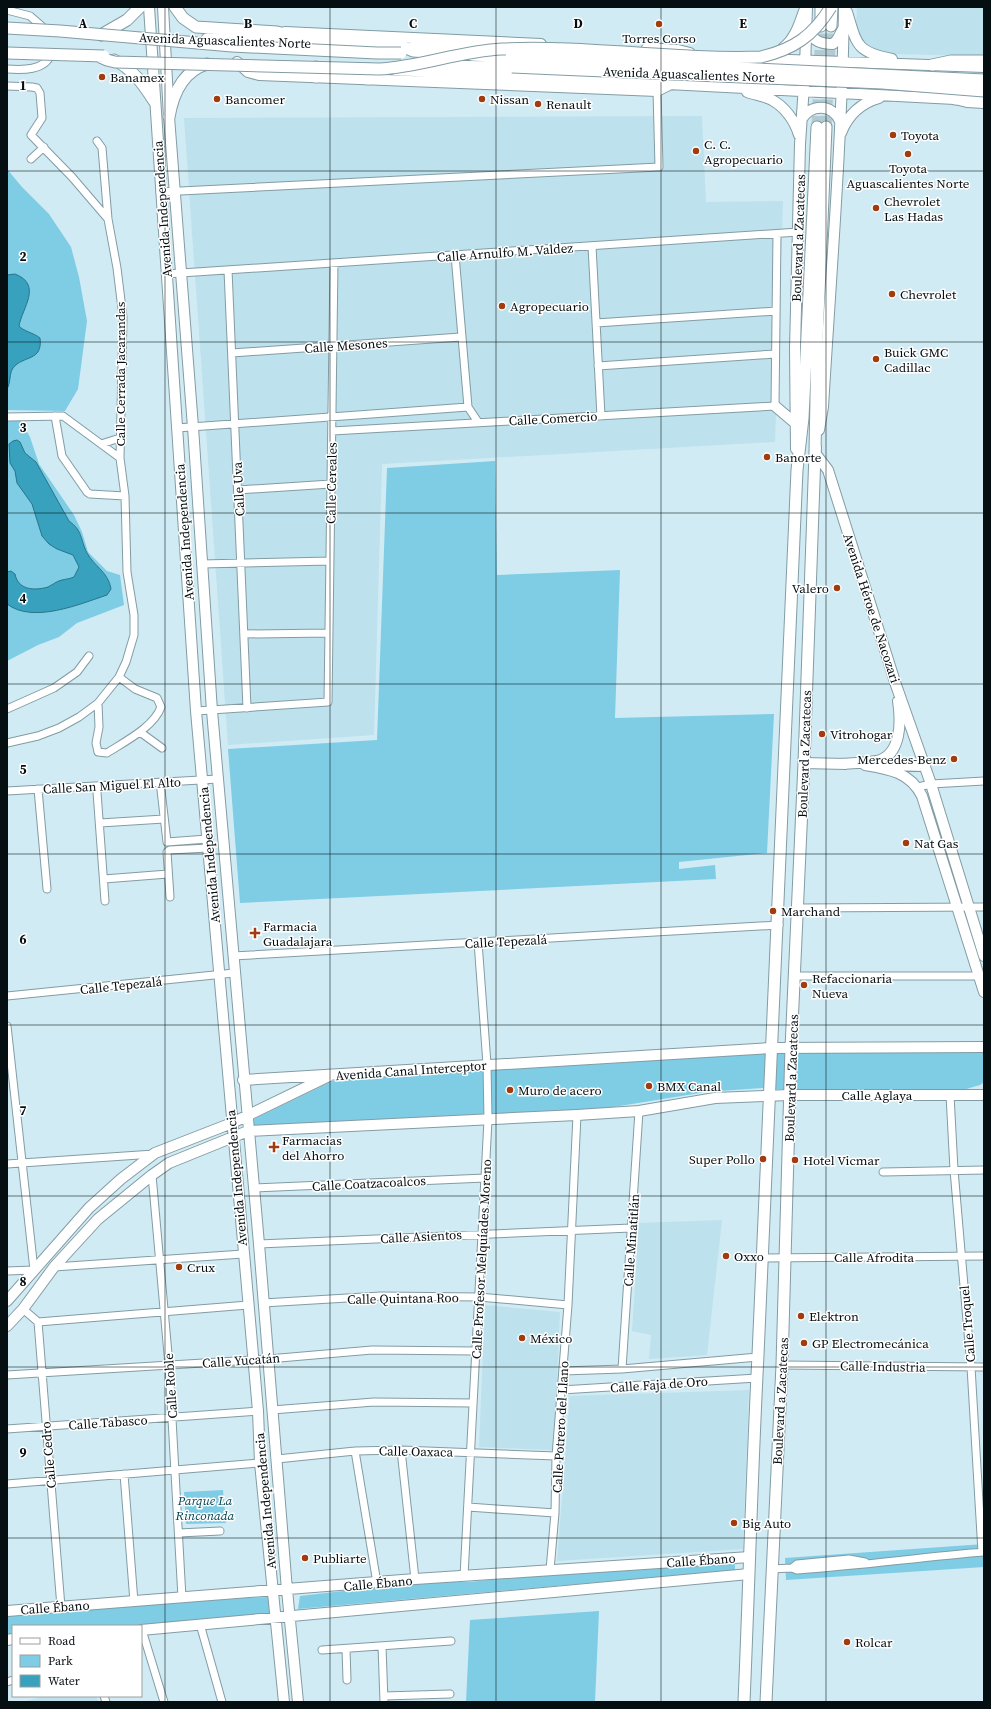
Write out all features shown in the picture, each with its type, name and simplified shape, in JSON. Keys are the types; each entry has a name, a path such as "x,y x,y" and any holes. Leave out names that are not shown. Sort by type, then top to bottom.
{"main road":[{"path":"101,35 123,23 140,7"},
{"name":"Avenida Independencia","path":"149,7 160,192 196,711 258,1411 260,1463 284,1702"},
{"name":"Avenida Independencia","path":"164,7 169,117 212,711 259,1244 287,1590 298,1702"},
{"path":"175,7 187,22 196,27 678,50 702,56"},
{"path":"759,59 790,43 806,7"},
{"name":"Boulevard a Zacatecas","path":"744,1702 757,1378 764,1258 772,1048 787,742 797,470 795,361 801,120 805,60 806,7"},
{"path":"821,7 826,26 831,7"},
{"path":"101,57 115,62 379,69 399,67 501,49 761,57 776,54 799,42 820,24 831,7"},
{"path":"845,7 857,43 862,48 877,56 900,60 907,64"},
{"name":"Boulevard a Zacatecas","path":"815,453 823,407 844,62 845,7"},
{"path":"806,30 813,39 819,42 833,44 844,27"},
{"path":"7,29 60,31 232,46 377,53 405,58"},
{"name":"Avenida Aguascalientes Norte","path":"7,29 49,33 308,43 405,58 512,67 882,83 984,91"},
{"path":"277,32 293,36 308,43"},
{"name":"Avenida Aguascalientes Norte","path":"7,52 237,62 316,72 368,74 405,58 501,48 932,65"},
{"path":"7,52 101,57 405,58"},
{"path":"101,57 119,62 131,71 142,83 154,101"},
{"name":"Avenida Aguascalientes Norte","path":"405,58 452,78"},
{"name":"Avenida Aguascalientes Norte","path":"405,58 511,58 984,80"},
{"path":"932,65 951,61 983,63"},
{"path":"169,117 176,93 191,72 205,64 221,62"},
{"path":"873,95 866,94 860,89 857,79 858,72 863,66 874,63"},
{"path":"368,74 528,81 657,91 671,84"},
{"name":"Avenida Aguascalientes Norte","path":"528,81 671,84 955,99 966,102 984,103"},
{"path":"732,88 771,99 778,104 790,116 801,139"},
{"path":"839,144 845,124 853,112 871,100 889,96"},
{"path":"955,99 968,96 984,97"},
{"path":"801,120 807,112 816,107 821,107 835,113 840,121"},
{"name":"Boulevard a Zacatecas","path":"766,1702 771,1569 782,1365 791,1048 804,763 815,453 822,127 804,418 797,470"},
{"path":"775,406 795,423"},
{"name":"Avenida Héroe de Nacozari","path":"815,453 828,470 896,685 931,784 984,956"},
{"path":"840,764 879,760 893,749 897,741 900,722 896,685"},
{"path":"787,742 793,754 804,763 925,766"},
{"path":"865,765 893,771 912,781 918,787 925,803 958,908 982,976 984,992"},
{"path":"772,1048 984,1047"},
{"name":"Avenida Canal Interceptor","path":"7,1301 89,1208 122,1178 155,1154 232,1123 334,1073 772,1048"},
{"path":"244,1080 334,1073"},
{"path":"954,1095 984,1087"},
{"name":"Calle Aglaya","path":"771,1096 984,1095"},
{"path":"7,1326 23,1309 54,1267 98,1219 152,1175 169,1163 248,1131 577,1115 639,1110 714,1098 771,1096"},
{"name":"Calle Ébano","path":"7,1611 415,1579 750,1557"},
{"name":"Calle Ébano","path":"142,1630 750,1574"}],"street":[{"path":"7,10 30,16 49,33"},
{"path":"7,69 20,70 36,67 46,62 51,54"},
{"name":"Calle Cerrada Jacarandas","path":"7,86 37,88 40,93 43,111 42,118 30,134 72,176 108,219 117,268 123,317 120,458 125,496 127,572 134,615 134,635 126,662 119,677 98,703 79,717 59,728 38,736 7,743"},
{"path":"160,192 659,168 657,91"},
{"path":"97,141 102,148 108,219"},
{"path":"31,159 44,147"},
{"name":"Calle Arnulfo M. Valdez","path":"166,274 798,232"},
{"path":"775,406 776,311 779,234"},
{"path":"592,246 601,416"},
{"path":"455,255 468,407 478,422"},
{"name":"Calle Cereales","path":"248,708 328,702 334,263"},
{"name":"Calle Uva","path":"228,270 248,708"},
{"path":"596,323 776,311"},
{"name":"Calle Mesones","path":"232,353 461,337"},
{"path":"598,366 775,354"},
{"name":"Calle Comercio","path":"332,430 775,406"},
{"path":"177,428 468,407"},
{"path":"56,416 62,456 87,492 90,494 125,496"},
{"path":"7,417 66,417 120,458"},
{"path":"101,444 120,438"},
{"path":"238,490 331,484"},
{"path":"202,564 330,561"},
{"path":"244,634 329,633"},
{"path":"7,709 54,688 77,672 89,656"},
{"path":"98,703 99,727 96,743 98,752 107,753 140,732 159,713 161,707 157,698 135,689 119,677"},
{"path":"196,711 248,708"},
{"path":"140,732 162,748"},
{"name":"Calle San Miguel El Alto","path":"7,791 218,779"},
{"path":"918,787 931,784 984,781"},
{"path":"38,789 47,889"},
{"path":"161,790 167,842 208,844"},
{"path":"97,792 105,901"},
{"path":"100,823 164,819"},
{"path":"170,897 167,852 170,850 208,844"},
{"path":"104,879 168,874"},
{"path":"798,908 984,907"},
{"name":"Calle Tepezalá","path":"233,956 779,925"},
{"name":"Calle Profesor Melquíades Moreno","path":"464,1576 488,1120 487,1064 478,942"},
{"name":"Calle Tepezalá","path":"7,996 234,973"},
{"path":"795,976 982,976"},
{"path":"7,1026 34,1270 7,1271"},
{"name":"Calle Troquel","path":"954,1095 954,1170 971,1367 983,1552"},
{"name":"Calle Minatitlán","path":"622,1369 639,1110"},
{"name":"Calle Potrero del Llano","path":"550,1570 555,1513 556,1456 568,1305 577,1115"},
{"path":"7,1164 155,1154"},
{"path":"883,1172 984,1170"},
{"name":"Calle Roble","path":"152,1175 169,1365 182,1598"},
{"name":"Calle Coatzacoalcos","path":"254,1188 485,1178"},
{"name":"Calle Asientos","path":"259,1244 482,1233 632,1228"},
{"path":"54,1267 243,1254"},
{"name":"Calle Afrodita","path":"764,1258 984,1256"},
{"name":"Calle Quintana Roo","path":"263,1303 381,1296 479,1298 568,1305"},
{"path":"23,1309 38,1322 248,1305"},
{"name":"Calle Cedro","path":"38,1322 45,1426 61,1607"},
{"name":"Calle Yucatán","path":"7,1375 268,1359 372,1350 476,1351"},
{"name":"Calle Faja de Oro","path":"563,1370 622,1369 758,1357"},
{"name":"Calle Industria","path":"782,1365 984,1367"},
{"name":"Calle Faja de Oro","path":"562,1390 757,1378"},
{"path":"272,1410 374,1402 473,1403"},
{"name":"Calle Tabasco","path":"7,1429 258,1411"},
{"path":"402,1450 415,1579"},
{"name":"Calle Oaxaca","path":"277,1459 355,1451 402,1450 556,1456"},
{"path":"355,1451 377,1583"},
{"path":"7,1484 260,1463"},
{"path":"124,1474 134,1602"},
{"path":"468,1507 555,1513"},
{"path":"179,1533 220,1531"},
{"path":"771,1569 792,1568 797,1564 849,1559 871,1562 983,1552"},
{"path":"200,1624 222,1702"},
{"path":"142,1630 164,1702"},
{"path":"322,1650 451,1641"},
{"path":"382,1646 384,1699 450,1694"},
{"path":"346,1649 347,1680"}],"shaded area":[{"path":"857,7 984,7 984,56 887,54 870,49 862,43 856,26"},
{"path":"702,116 706,202 783,201 775,442 382,464 374,735 228,745 184,118"},
{"path":"722,1220 707,1355 649,1359 651,1335 632,1331 639,1223"},
{"path":"485,1305 560,1312 554,1450 479,1447"},
{"path":"749,1390 743,1549 557,1561 570,1396"},
{"path":"40,1697 96,1697 98,1702 23,1702"}],"green space":[{"path":"7,169 22,187 49,214 71,247 79,277 87,321 78,389 65,411 7,410"},
{"path":"7,421 21,421 30,437 39,464 74,515 82,532 88,552 107,571 120,575 124,605 77,623 59,637 38,645 7,661"},
{"path":"495,461 497,575 620,570 615,718 774,714 767,853 679,862 679,869 715,865 716,879 240,903 228,749 377,740 387,468"},
{"path":"984,1051 984,1082 980,1085 956,1092 805,1091 762,1088 706,1092 607,1108 256,1129 252,1120 337,1079 618,1063 764,1052"},
{"name":"Parque La Rinconada","path":"223,1490 226,1523 186,1524 184,1492"},
{"path":"984,1544 984,1567 786,1580 785,1558"},
{"path":"735,1561 735,1570 298,1609 300,1596 421,1582 470,1582 549,1573"},
{"path":"268,1597 274,1614 142,1626 12,1625 12,1637 7,1637 7,1616 182,1601"},
{"path":"599,1611 595,1702 466,1702 470,1620"}],"water":[{"path":"15,274 28,284 29,291 29,297 19,326 40,338 40,346 35,355 22,361 13,368 7,389 7,275"},
{"path":"17,440 20,442 25,453 36,462 69,521 77,528 90,558 110,583 111,589 107,595 70,607 43,612 18,610 7,604 7,572 11,571 15,574 19,583 23,586 37,589 48,587 56,582 74,577 79,567 73,555 57,549 49,544 42,536 32,504 17,483 15,471 10,463 9,444"}],"tunnel":[{"path":"817,127 821,26"},
{"path":"826,127 831,26"}],"place":[{"name":"Torres Corso","path":"659,24"},
{"name":"Banamex","path":"102,77"},
{"name":"Bancomer","path":"217,99"},
{"name":"Nissan","path":"482,99"},
{"name":"Renault","path":"538,104"},
{"name":"Toyota","path":"893,135"},
{"name":"C. C. Agropecuario","path":"696,151"},
{"name":"Toyota Aguascalientes Norte","path":"908,154"},
{"name":"Chevrolet Las Hadas","path":"876,208"},
{"name":"Chevrolet","path":"892,294"},
{"name":"Agropecuario","path":"502,306"},
{"name":"Buick GMC Cadillac","path":"876,359"},
{"name":"Banorte","path":"767,457"},
{"name":"Valero","path":"837,588"},
{"name":"Vitrohogar","path":"822,734"},
{"name":"Mercedes-Benz","path":"954,759"},
{"name":"Nat Gas","path":"906,843"},
{"name":"Marchand","path":"773,911"},
{"name":"Farmacia Guadalajara","path":"255,933"},
{"name":"Refaccionaria Nueva","path":"804,985"},
{"name":"BMX Canal","path":"649,1086"},
{"name":"Muro de acero","path":"510,1090"},
{"name":"Farmacias del Ahorro","path":"274,1147"},
{"name":"Super Pollo","path":"763,1159"},
{"name":"Hotel Vicmar","path":"795,1160"},
{"name":"Oxxo","path":"726,1256"},
{"name":"Crux","path":"179,1267"},
{"name":"Elektron","path":"801,1316"},
{"name":"México","path":"522,1338"},
{"name":"GP Electromecánica","path":"804,1343"},
{"name":"Big Auto","path":"734,1523"},
{"name":"Publiarte","path":"305,1558"},
{"name":"Rolcar","path":"847,1642"}]}
